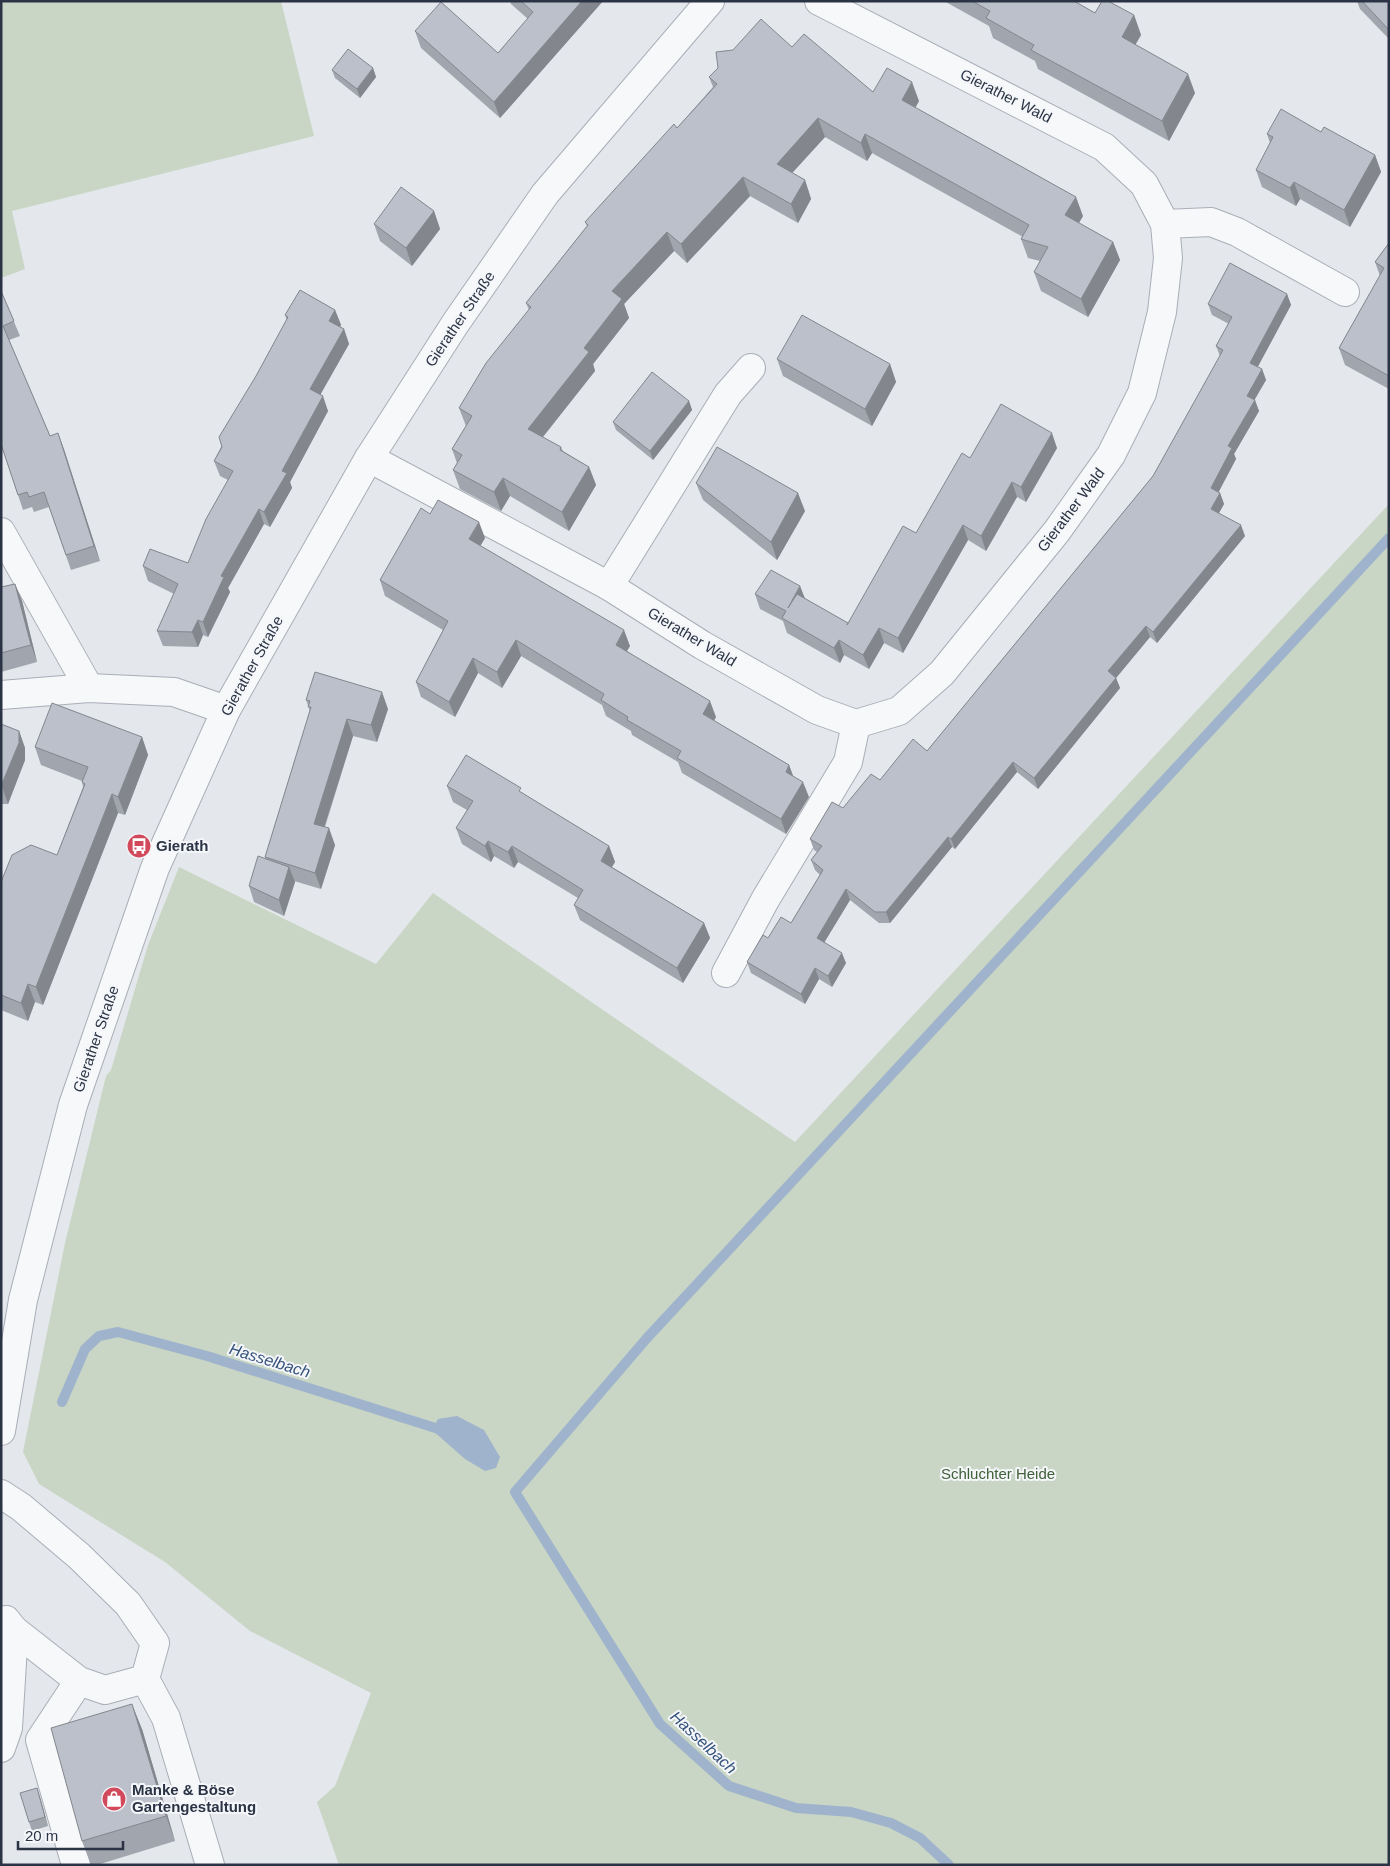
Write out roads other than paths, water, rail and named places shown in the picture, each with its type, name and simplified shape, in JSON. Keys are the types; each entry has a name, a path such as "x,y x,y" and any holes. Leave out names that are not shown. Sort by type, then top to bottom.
{"street":[{"name":"Gierather Straße","path":"1,1431 12,1299 76,1096 155,868 226,710 369,458 455,324 545,194 710,1"},
{"name":"Gierather Wald","path":"369,458 609,586 702,645 817,710 856,724 899,711 942,673 1057,531 1111,455 1142,393 1162,312 1168,258 1165,224 1144,184 1104,147 819,1"},
{"path":"1165,224 1211,222 1237,232 1345,292"},
{"path":"609,586 728,394 751,368"},
{"path":"1,532 89,688"},
{"path":"1,695 89,688 174,692 226,710"},
{"path":"726,972 765,900 848,762 856,724"},
{"path":"1,1494 21,1507 79,1556 128,1604 156,1644 145,1678 166,1718 211,1864"},
{"path":"8,1622 79,1681 105,1690 145,1678"},
{"path":"1,1748 8,1728 8,1622"},
{"path":"76,1865 40,1740 79,1681"}],"water":[{"path":"457,1416 484,1430 500,1457 496,1468 485,1471 465,1459 432,1430 438,1419"}],"waterway":[{"path":"949,1865 920,1838 891,1823 851,1812 796,1808 729,1786 660,1724 515,1492 647,1338 1389,538"},
{"name":"Hasselbach","path":"62,1402 85,1349 99,1336 118,1332 207,1356 445,1431"}],"place":[{"name":"Gierath","path":"139,846"},
{"name":"Manke & Böse Gartengestaltung","path":"114,1799"}],"park label":[{"name":"Schluchter Heide","path":"998,1474"}]}
